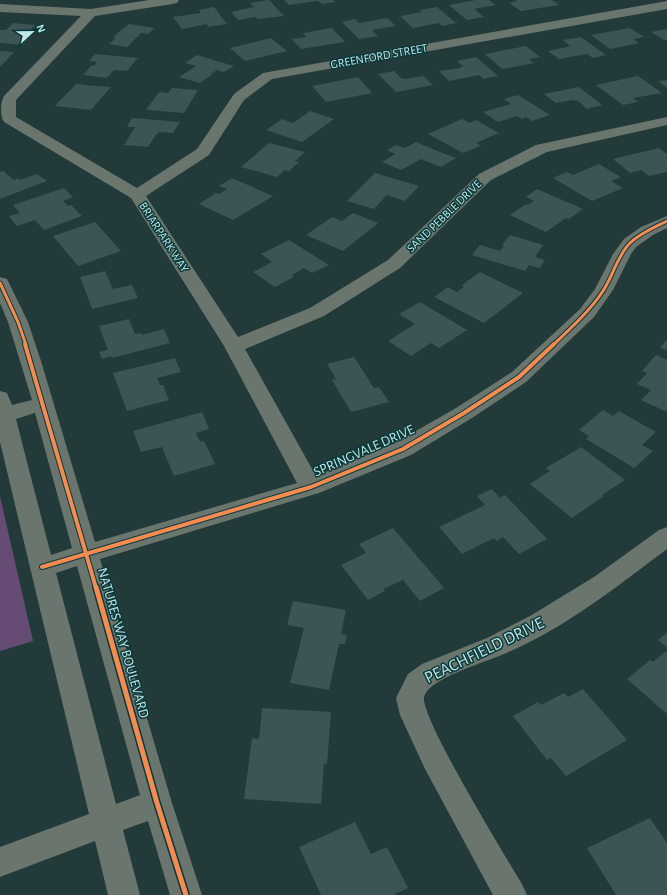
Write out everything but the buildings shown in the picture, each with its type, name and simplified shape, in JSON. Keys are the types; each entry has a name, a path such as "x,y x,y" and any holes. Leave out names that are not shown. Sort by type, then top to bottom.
{"street":[{"path":"0,8 91,13 173,0"},
{"name":"GREENFORD STREET","path":"137,195 203,152 239,97 268,76 667,4"},
{"name":"BRIARPARK WAY","path":"91,13 9,99 9,119 137,195 234,346 312,487"},
{"name":"SAND PEBBLE DRIVE","path":"234,346 317,312 394,264 485,177 542,148 667,121"},
{"name":"SPRINGVALE DRIVE","path":"42,567 312,487 403,450 519,377 587,314 604,290 622,254 630,243 647,231 667,221"},
{"name":"NATURES WAY BOULEVARD","path":"0,283 18,322 31,361 157,803 186,895"},
{"path":"43,404 1,409 124,895"},
{"name":"PEACHFIELD DRIVE","path":"511,895 435,760 414,714 410,698 418,682 431,672 496,646 539,624 603,584 667,536"},
{"path":"0,862 157,803"}],"shaded area":[{"path":"0,496 33,641 0,651"}],"cycle path":[{"path":"42,567 311,487 403,449 464,413 519,377 587,313 604,290 622,254 630,243 647,231 667,221"},
{"path":"0,283 18,322 31,361 157,803 186,895"}]}
